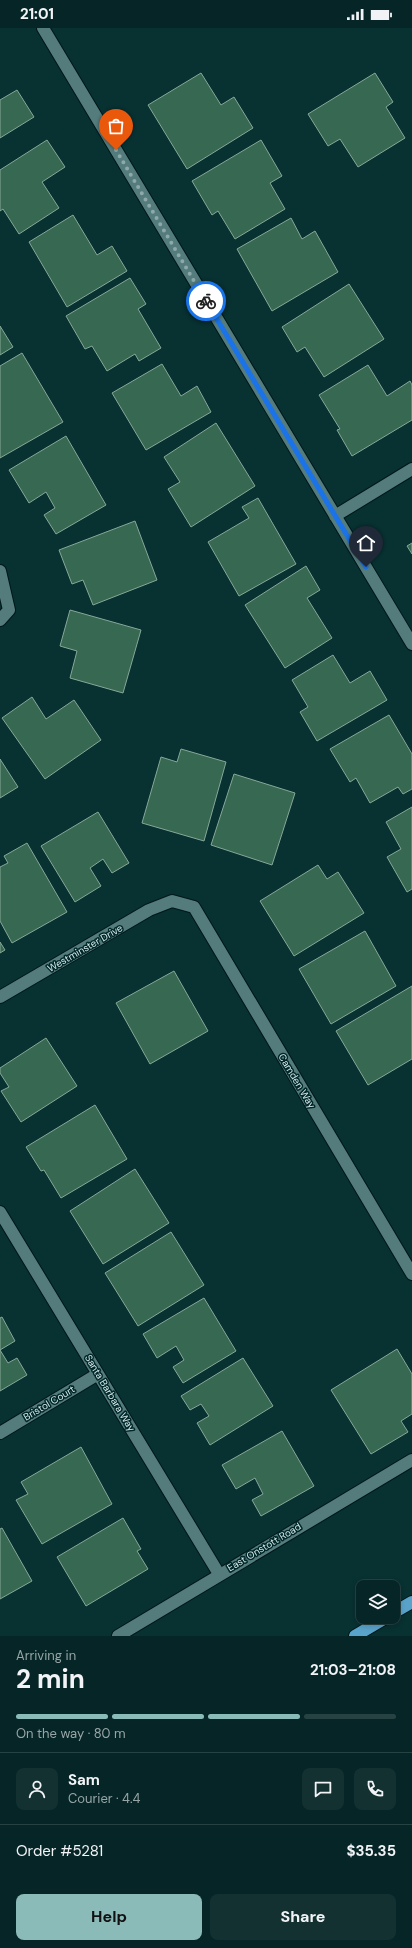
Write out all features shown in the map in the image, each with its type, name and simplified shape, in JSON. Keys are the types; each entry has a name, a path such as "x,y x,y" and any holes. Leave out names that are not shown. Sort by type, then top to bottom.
{"highway":[{"path":"400,1610 412,1602"},
{"path":"355,1636 375,1624"}],"street":[{"path":"43,28 412,644"},
{"path":"335,516 412,468"},
{"path":"0,571 9,610 0,620"},
{"name":"Westminster Drive","path":"0,997 149,910 172,901"},
{"name":"Camden Way","path":"172,901 194,907 412,1274"},
{"name":"Santa Barbara Way","path":"0,1212 219,1574"},
{"name":"Bristol Court","path":"0,1433 98,1374"},
{"name":"East Onstott Road","path":"118,1636 219,1574 412,1460"}],"building":[{"path":"201,73 221,105 234,97 253,128 187,169 148,105"},
{"path":"375,73 393,102 386,107 405,138 358,167 340,139 328,146 308,114"},
{"path":"17,90 34,117 0,138 0,100"},
{"path":"47,140 65,167 42,182 59,208 19,234 3,209 0,211 0,170"},
{"path":"261,140 282,176 270,183 285,209 235,239 218,211 212,215 192,181"},
{"path":"73,215 97,255 112,246 127,271 67,307 29,242"},
{"path":"291,218 302,239 315,231 338,272 272,311 237,249"},
{"path":"130,278 146,304 138,309 161,348 139,361 135,354 107,371 92,346 85,349 66,316"},
{"path":"349,284 384,339 324,377 305,347 297,352 282,327"},
{"path":"0,326 13,347 0,355"},
{"path":"22,353 63,422 0,458 0,366"},
{"path":"162,364 181,396 197,386 211,412 146,450 112,393"},
{"path":"368,365 387,396 410,381 412,385 412,420 352,456 337,430 340,429 319,395"},
{"path":"216,423 255,486 191,527 168,489 180,482 164,457"},
{"path":"66,436 106,505 56,534 44,515 55,508 46,492 29,503 9,470"},
{"path":"258,498 296,564 239,596 208,542 249,518 242,507"},
{"path":"135,521 157,580 93,605 83,580 72,584 59,550"},
{"path":"412,543 412,554 407,546"},
{"path":"306,566 320,590 307,598 332,638 285,668 245,605"},
{"path":"70,610 141,630 123,693 70,678 77,651 60,646"},
{"path":"333,655 350,683 370,671 387,700 317,741 300,712 308,707 292,680"},
{"path":"32,697 46,719 74,700 101,740 45,779 2,718"},
{"path":"389,715 412,754 412,789 403,794 398,787 370,803 356,778 350,782 330,749"},
{"path":"181,749 226,762 204,841 142,823 161,757 177,762"},
{"path":"0,759 18,787 0,798"},
{"path":"234,774 295,793 272,865 211,845"},
{"path":"412,807 412,889 407,892 387,857 401,849 386,822"},
{"path":"98,812 129,863 112,873 103,859 90,868 101,886 75,902 41,846"},
{"path":"27,843 67,912 12,943 0,921 0,867 8,863 4,856"},
{"path":"318,865 327,879 338,872 364,913 294,956 260,901"},
{"path":"365,931 396,986 331,1024 299,969"},
{"path":"0,942 5,950 0,953"},
{"path":"174,971 208,1031 150,1064 116,1003"},
{"path":"412,986 412,1059 368,1085 336,1031"},
{"path":"46,1038 77,1086 21,1122 1,1091 9,1087 0,1073 0,1068"},
{"path":"95,1105 127,1159 61,1198 44,1170 41,1171 26,1147"},
{"path":"135,1169 169,1223 103,1264 70,1211"},
{"path":"171,1232 204,1285 138,1326 105,1273"},
{"path":"204,1298 236,1351 183,1383 173,1367 184,1360 176,1346 157,1358 143,1334"},
{"path":"2,1317 15,1341 0,1350 0,1318"},
{"path":"397,1349 412,1374 412,1414 401,1421 408,1432 371,1454 331,1390"},
{"path":"0,1350 8,1363 17,1358 27,1375 0,1391"},
{"path":"243,1358 273,1406 210,1445 197,1423 209,1416 201,1404 190,1410 181,1396"},
{"path":"282,1431 314,1486 261,1516 252,1500 263,1494 255,1478 236,1489 222,1465"},
{"path":"81,1447 112,1504 42,1544 16,1500 28,1494 21,1482"},
{"path":"123,1518 141,1549 137,1551 148,1569 86,1606 57,1557"},
{"path":"2,1528 32,1581 0,1599 0,1529"}],"way so far":[{"path":"116,150 206,301"}],"route":[{"path":"206,301 366,567"}]}
